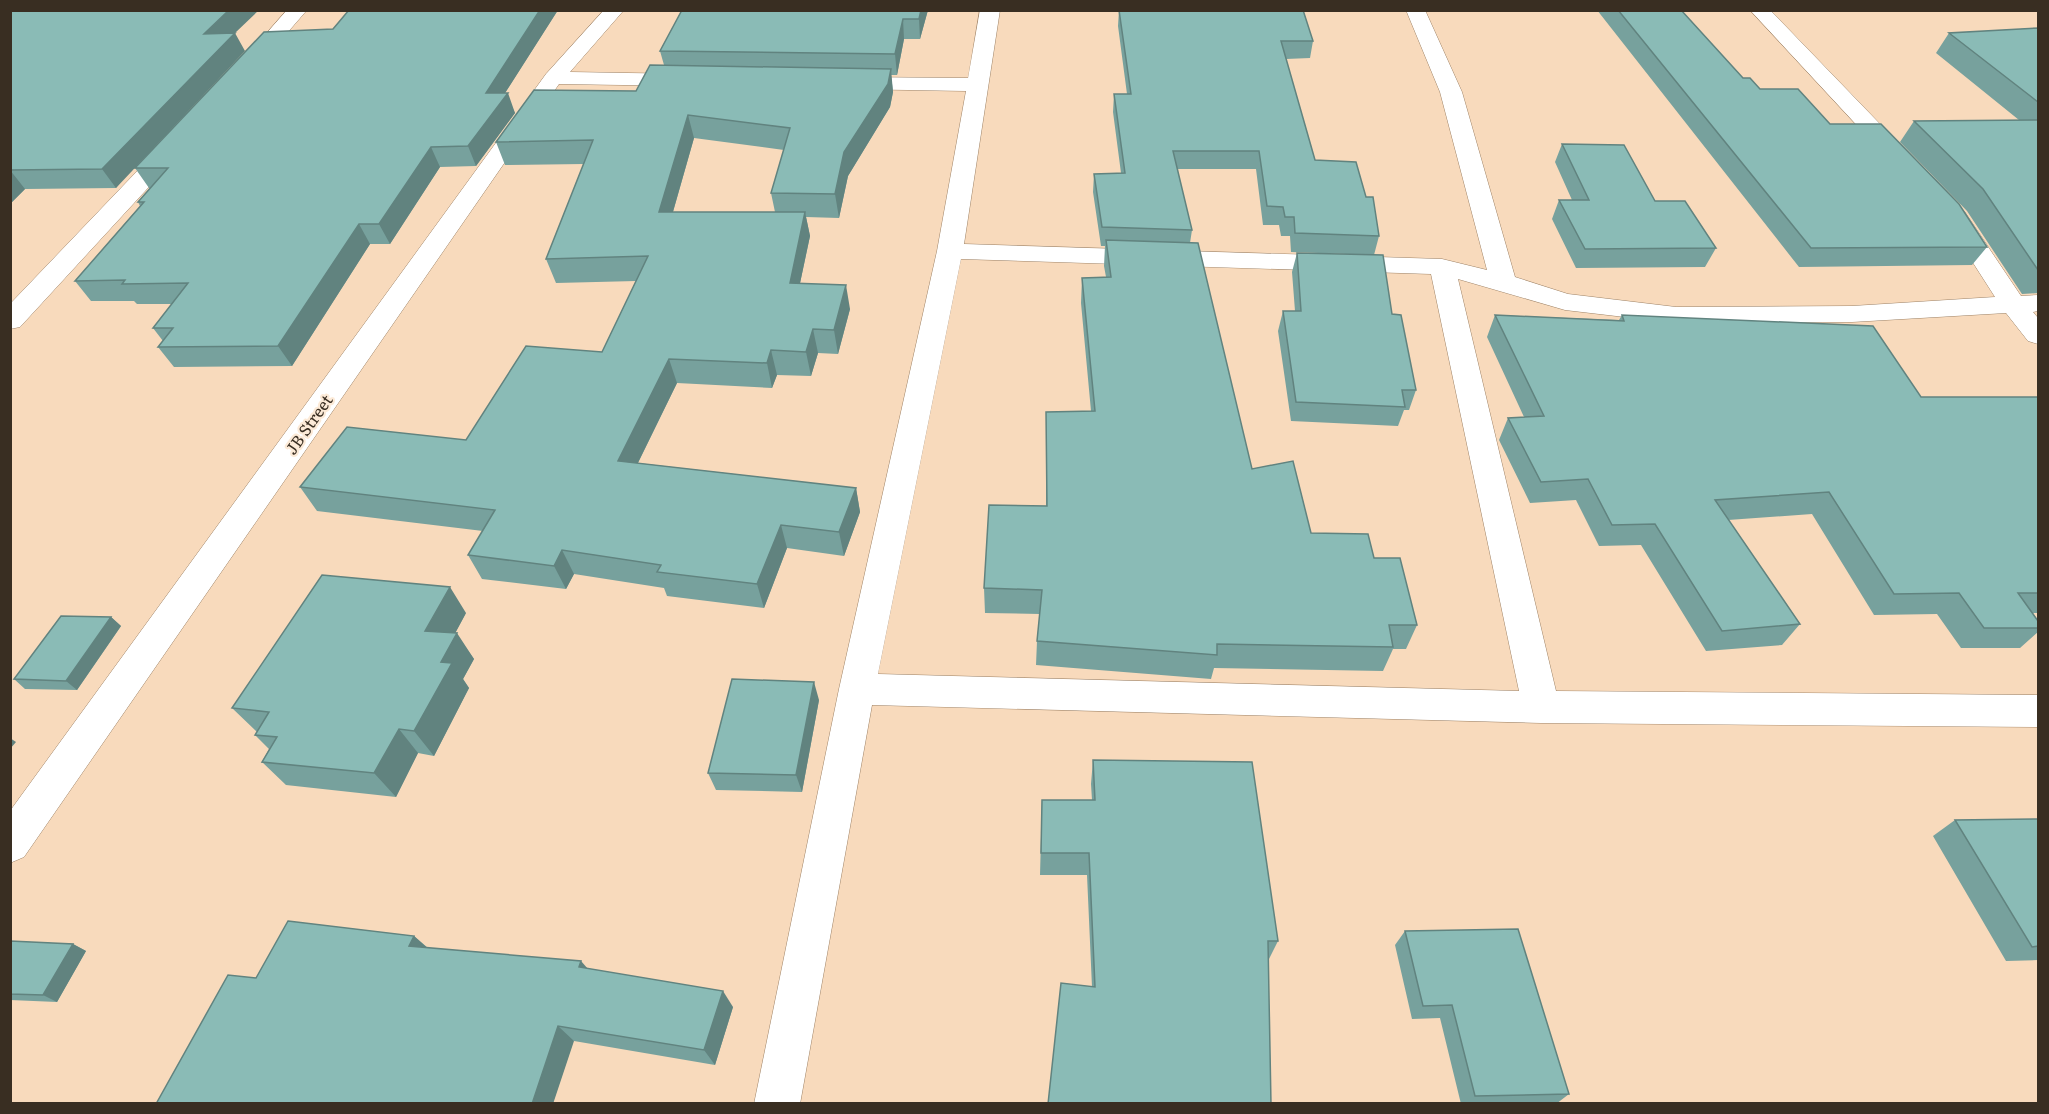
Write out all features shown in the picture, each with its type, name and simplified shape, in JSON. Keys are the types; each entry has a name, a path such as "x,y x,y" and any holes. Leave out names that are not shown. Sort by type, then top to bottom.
{"street":[{"path":"235,80 298,10"},
{"name":"JB Street","path":"10,844 553,78 615,10"},
{"path":"777,1104 857,689 950,251 990,10"},
{"path":"1415,10 1451,92 1503,282"},
{"path":"1759,10 1915,174"},
{"path":"553,78 706,80"},
{"path":"824,82 977,85"},
{"path":"10,321 187,132"},
{"path":"1940,200 2026,304 2038,335"},
{"path":"950,251 1442,267 1503,282 1565,302 1676,315 1852,314 2026,304"},
{"path":"1442,267 1541,707"},
{"path":"857,689 1541,707 2038,711"}],"building":[{"path":"10,10 229,10 204,34 235,33 102,169 10,170"},
{"path":"349,10 540,10 486,93 508,93 468,146 431,147 379,224 359,224 278,346 158,347 173,328 153,328 188,283 122,284 125,280 75,281 144,202 138,202 168,168 135,168 264,32 333,29"},
{"path":"682,10 921,10 919,19 903,19 895,54 660,51"},
{"path":"1119,10 1303,10 1313,41 1281,41 1315,160 1356,162 1366,197 1373,197 1379,236 1295,233 1294,217 1285,217 1283,207 1267,206 1259,151 1173,151 1192,230 1102,227 1094,174 1125,173 1114,94 1131,94"},
{"path":"1618,10 1681,10 1743,78 1750,78 1760,89 1798,89 1830,124 1881,124 1959,204 1987,247 1811,248"},
{"path":"2038,28 2038,102 1949,33"},
{"path":"650,65 891,69 888,84 844,152 835,194 771,193 790,128 688,115 659,212 805,212 790,283 846,285 834,330 813,329 806,352 771,350 767,363 669,359 618,461 856,488 839,532 781,525 757,584 657,572 661,565 562,550 554,566 468,555 495,510 300,487 347,427 466,440 526,346 602,352 648,256 546,259 593,140 496,142 534,90 636,91"},
{"path":"2038,120 2038,270 1983,189 1914,121"},
{"path":"1562,144 1624,145 1655,201 1685,201 1716,248 1585,249 1559,200 1589,200"},
{"path":"1106,240 1198,243 1252,469 1293,461 1311,533 1368,534 1374,558 1400,558 1417,625 1389,625 1393,647 1217,644 1217,655 1037,641 1042,590 984,588 989,505 1047,506 1046,412 1095,411 1082,278 1111,277"},
{"path":"1297,253 1383,255 1392,314 1401,315 1416,390 1402,390 1405,407 1296,402 1283,311 1301,311"},
{"path":"1495,315 1624,321 1622,315 1873,326 1921,397 2038,397 2038,593 2018,593 2038,621 2038,628 1984,628 1959,593 1894,594 1829,492 1715,500 1800,624 1722,631 1655,524 1612,525 1588,479 1541,482 1508,418 1544,416"},
{"path":"322,575 450,587 425,631 457,633 441,662 452,663 414,731 399,729 374,773 262,762 277,737 255,735 269,712 232,708"},
{"path":"61,616 111,617 66,681 14,679"},
{"path":"732,679 814,682 796,775 708,773"},
{"path":"1093,760 1252,762 1278,941 1268,941 1271,1104 1048,1104 1061,983 1095,987 1089,853 1041,853 1042,800 1095,800"},
{"path":"2038,819 2038,946 2032,947 1955,820"},
{"path":"288,921 414,936 409,946 581,961 579,967 723,991 704,1050 558,1026 532,1104 156,1104 228,975 256,978"},
{"path":"1518,929 1569,1094 1475,1096 1452,1005 1423,1006 1405,931"},
{"path":"10,941 73,944 43,995 10,994"}]}
